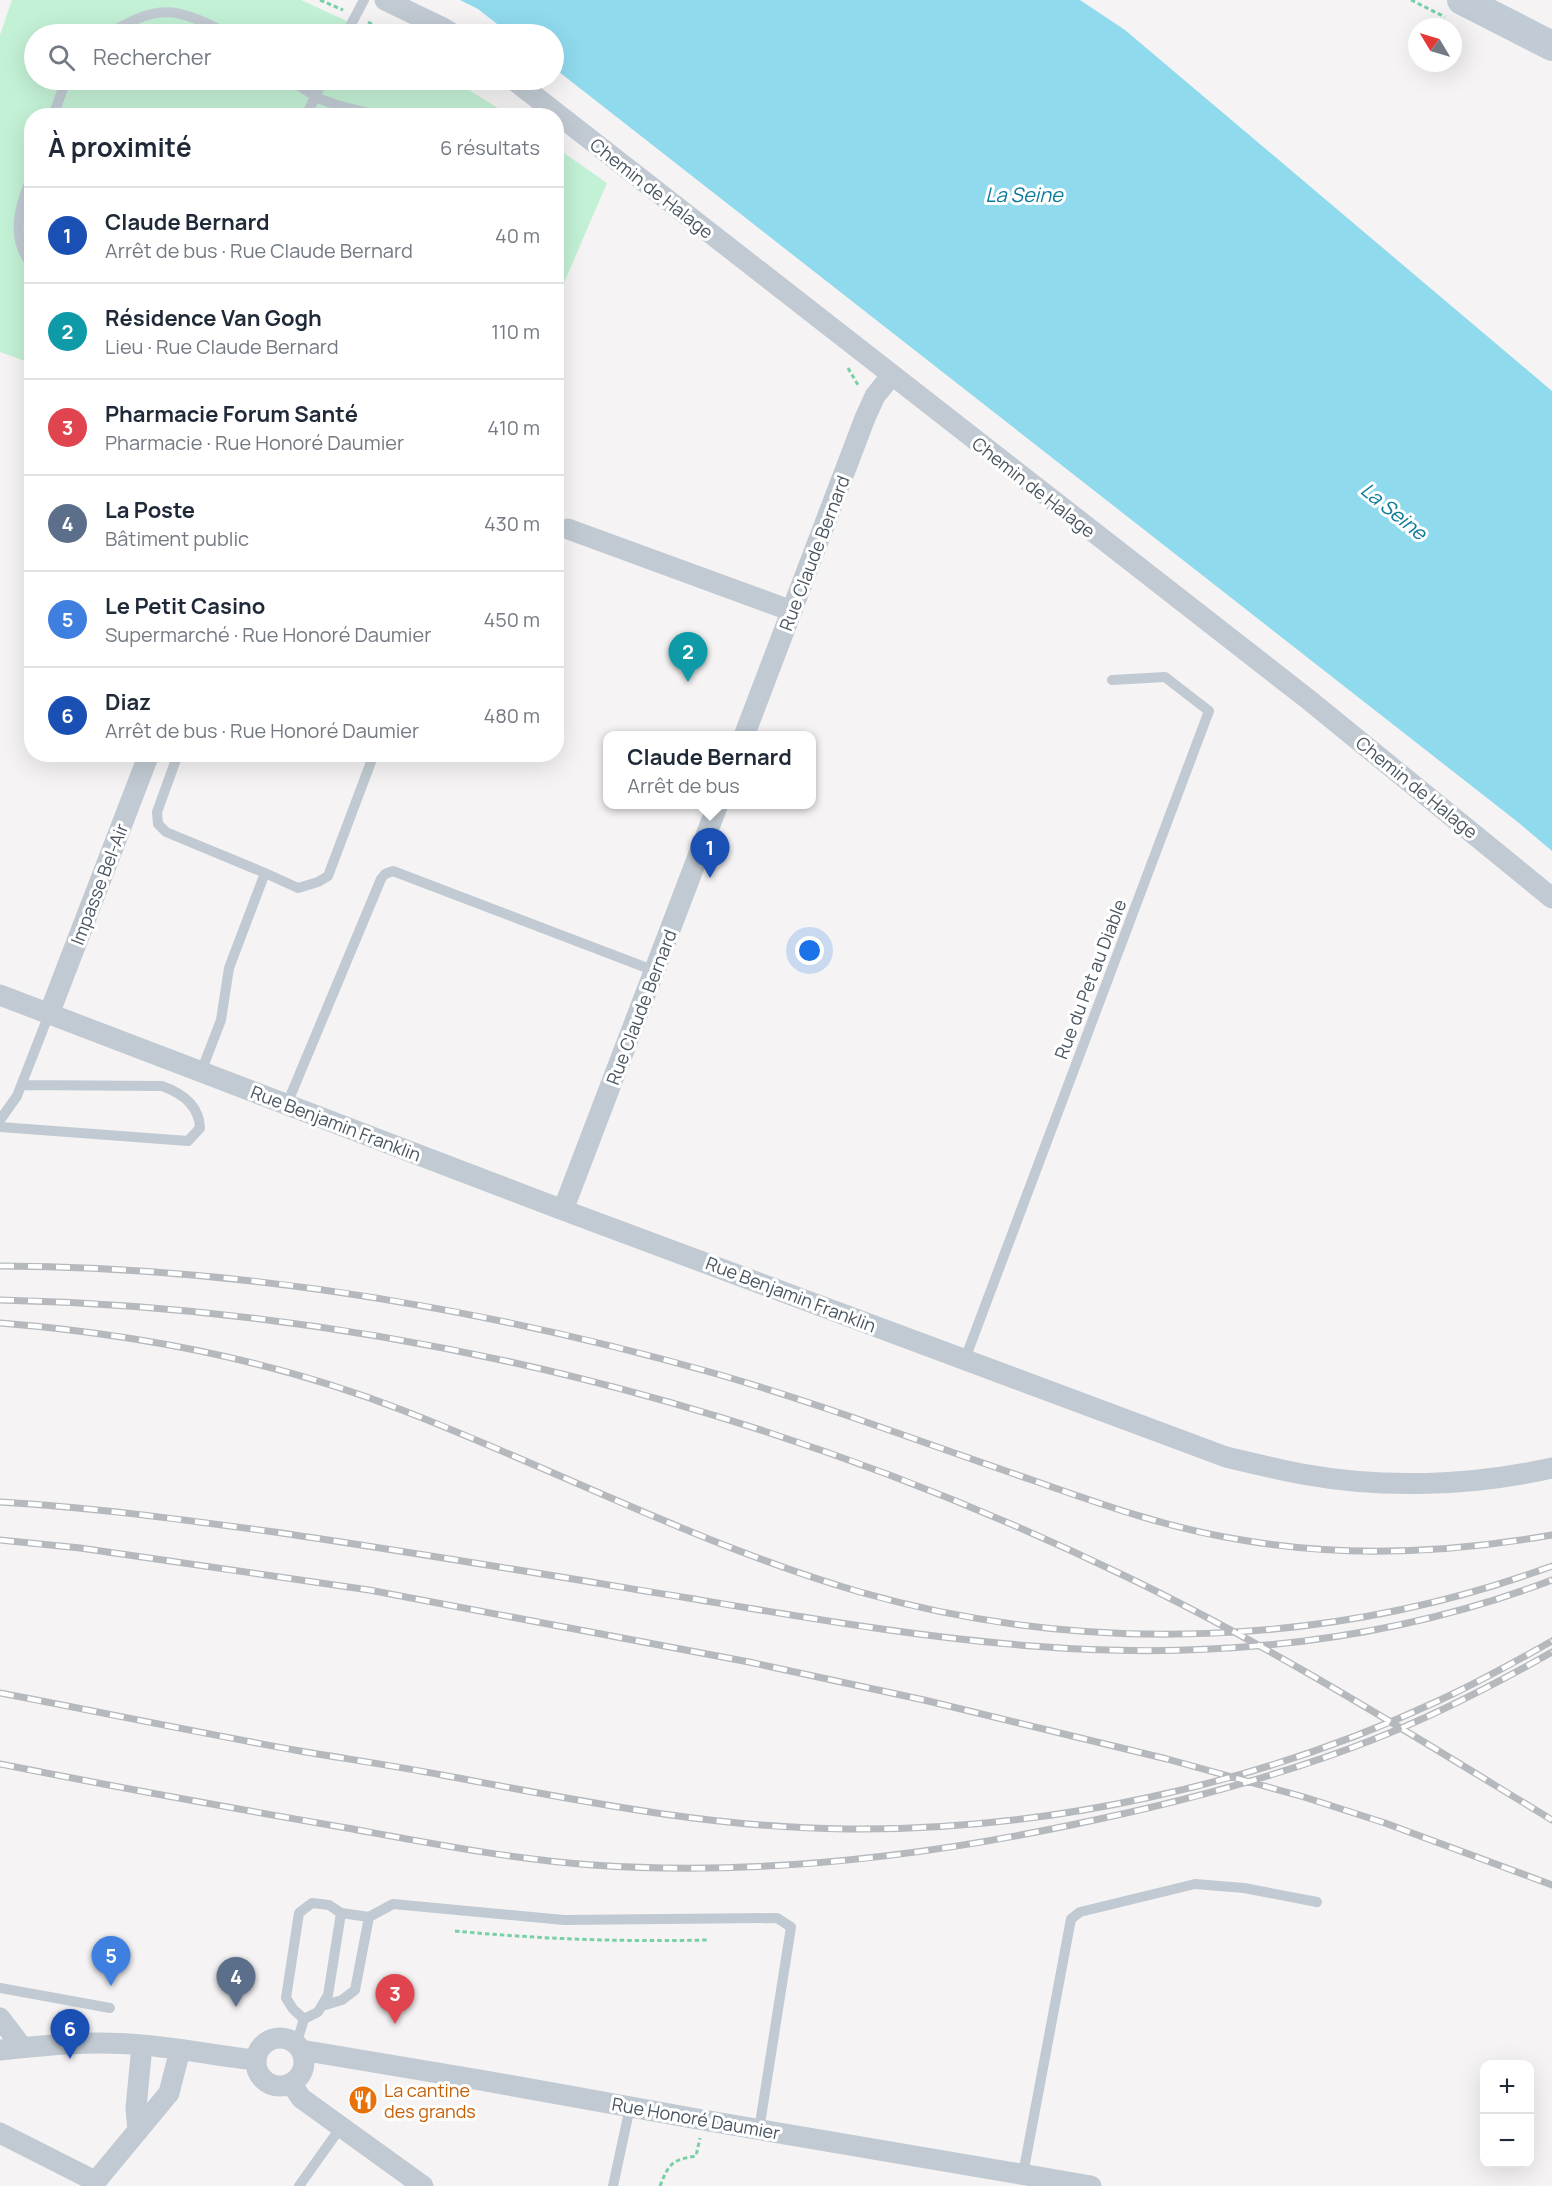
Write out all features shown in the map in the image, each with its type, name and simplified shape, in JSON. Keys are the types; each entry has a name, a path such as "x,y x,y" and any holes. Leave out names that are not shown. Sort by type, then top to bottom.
{"main road":[{"path":"1462,0 1552,46"}],"street":[{"path":"385,0 435,24"},
{"name":"Chemin de Halage","path":"514,90 538,108"},
{"name":"Chemin de Halage","path":"564,128 891,376 1309,700 1552,898"},
{"name":"Rue Claude Bernard","path":"746,731 865,417 875,396 891,376"},
{"path":"568,529 792,611"},
{"name":"Impasse Bel-Air","path":"49,1014 146,762"},
{"name":"Rue Claude Bernard","path":"563,1210 716,809"},
{"name":"Rue Benjamin Franklin","path":"0,995 563,1210 1226,1457 1304,1474 1359,1481 1417,1484 1485,1479 1552,1468"},
{"path":"0,2018 22,2047"},
{"path":"283,2038 299,2048 303,2058 301,2072 291,2083 277,2086 259,2073 256,2060 258,2052 269,2041 283,2038"},
{"path":"0,2050 87,2043 142,2045 256,2060"},
{"path":"138,2131 136,2108 142,2045"},
{"name":"Rue Honoré Daumier","path":"299,2048 759,2130 1091,2186"},
{"path":"0,2133 94,2184 169,2093 180,2050"},
{"path":"291,2083 301,2098 416,2184"}],"lane":[{"path":"351,24 364,0"},
{"path":"125,24 165,11 192,16 208,24"},
{"path":"56,108 62,90"},
{"path":"306,90 315,96 349,108"},
{"path":"310,108 318,90"},
{"path":"24,197 19,210 17,227 24,253"},
{"name":"Rue du Pet au Diable","path":"965,1359 1209,711 1165,677 1112,680"},
{"path":"175,762 157,812 158,824 166,832 298,888 318,882 328,876 371,762"},
{"path":"287,1104 381,879 385,874 393,871 655,971"},
{"path":"201,1072 221,1020 229,968 265,873"},
{"path":"0,1120 17,1096 49,1014"},
{"path":"0,1127 188,1141 200,1128 199,1117 194,1107 177,1092 162,1086 22,1085"},
{"path":"1023,2174 1071,1919 1080,1912 1195,1884 1244,1888 1317,1902"},
{"path":"304,2019 293,2009 286,1998 299,1912 312,1903 329,1905 341,1913 369,1917 393,1904 564,1920 777,1918 791,1927 759,2130"},
{"path":"304,2019 318,2012 328,1995 341,1913"},
{"path":"321,2006 342,2000 355,1990 369,1917"},
{"path":"0,1988 110,2008"},
{"path":"299,2048 304,2019"},
{"path":"613,2186 630,2107"},
{"path":"299,2186 341,2127"}],"path":[{"path":"362,18 373,24"},
{"path":"455,1931 577,1939 707,1940"},
{"path":"660,2186 668,2166 678,2159 696,2156 703,2120"}],"green space":[{"path":"12,0 301,0 353,24 24,24 24,90 469,90 498,108 24,108 24,361 0,352 0,35"},
{"path":"564,153 607,183 564,283"}],"water":[{"name":"La Seine","path":"460,0 1080,0 1125,30 1552,391 1552,851 564,76 564,24 497,24 478,9"}],"railway":[{"path":"0,1266 91,1268 272,1283 451,1311 540,1329 629,1350 757,1386 1112,1507 1189,1530 1242,1540 1319,1549 1397,1551 1475,1546 1552,1535"},
{"path":"0,1300 146,1307 292,1323 435,1346 577,1378 717,1416 855,1462 991,1516 1180,1603 1342,1693 1552,1820"},
{"path":"0,1323 153,1342 254,1363 354,1392 459,1433 743,1552 860,1592 945,1613 1032,1626 1120,1633 1208,1633 1296,1627 1383,1613 1468,1593 1552,1566"},
{"path":"0,1502 100,1510 267,1531 902,1632 1032,1646 1098,1650 1230,1648 1296,1642 1361,1632 1425,1619 1552,1580"},
{"path":"0,1540 80,1548 369,1590 749,1662 924,1700 1167,1759 1304,1797 1385,1823 1552,1885"},
{"path":"0,1693 300,1751 643,1811 745,1824 847,1829 922,1828 998,1822 1074,1812 1224,1779 1297,1757 1369,1731 1453,1694 1552,1641"},
{"path":"0,1764 408,1839 531,1859 653,1868 774,1866 893,1855 1012,1837 1109,1817 1223,1789 1335,1754 1395,1731 1464,1699 1552,1652"}],"place":[{"name":"Résidence Van Gogh","path":"688,682"},
{"name":"Claude Bernard","path":"710,878"},
{"name":"Le Petit Casino","path":"111,1986"},
{"name":"La Poste","path":"236,2007"},
{"name":"Pharmacie Forum Santé","path":"395,2024"},
{"name":"Diaz","path":"70,2059"},
{"name":"La cantine des grands","path":"363,2100"}]}
